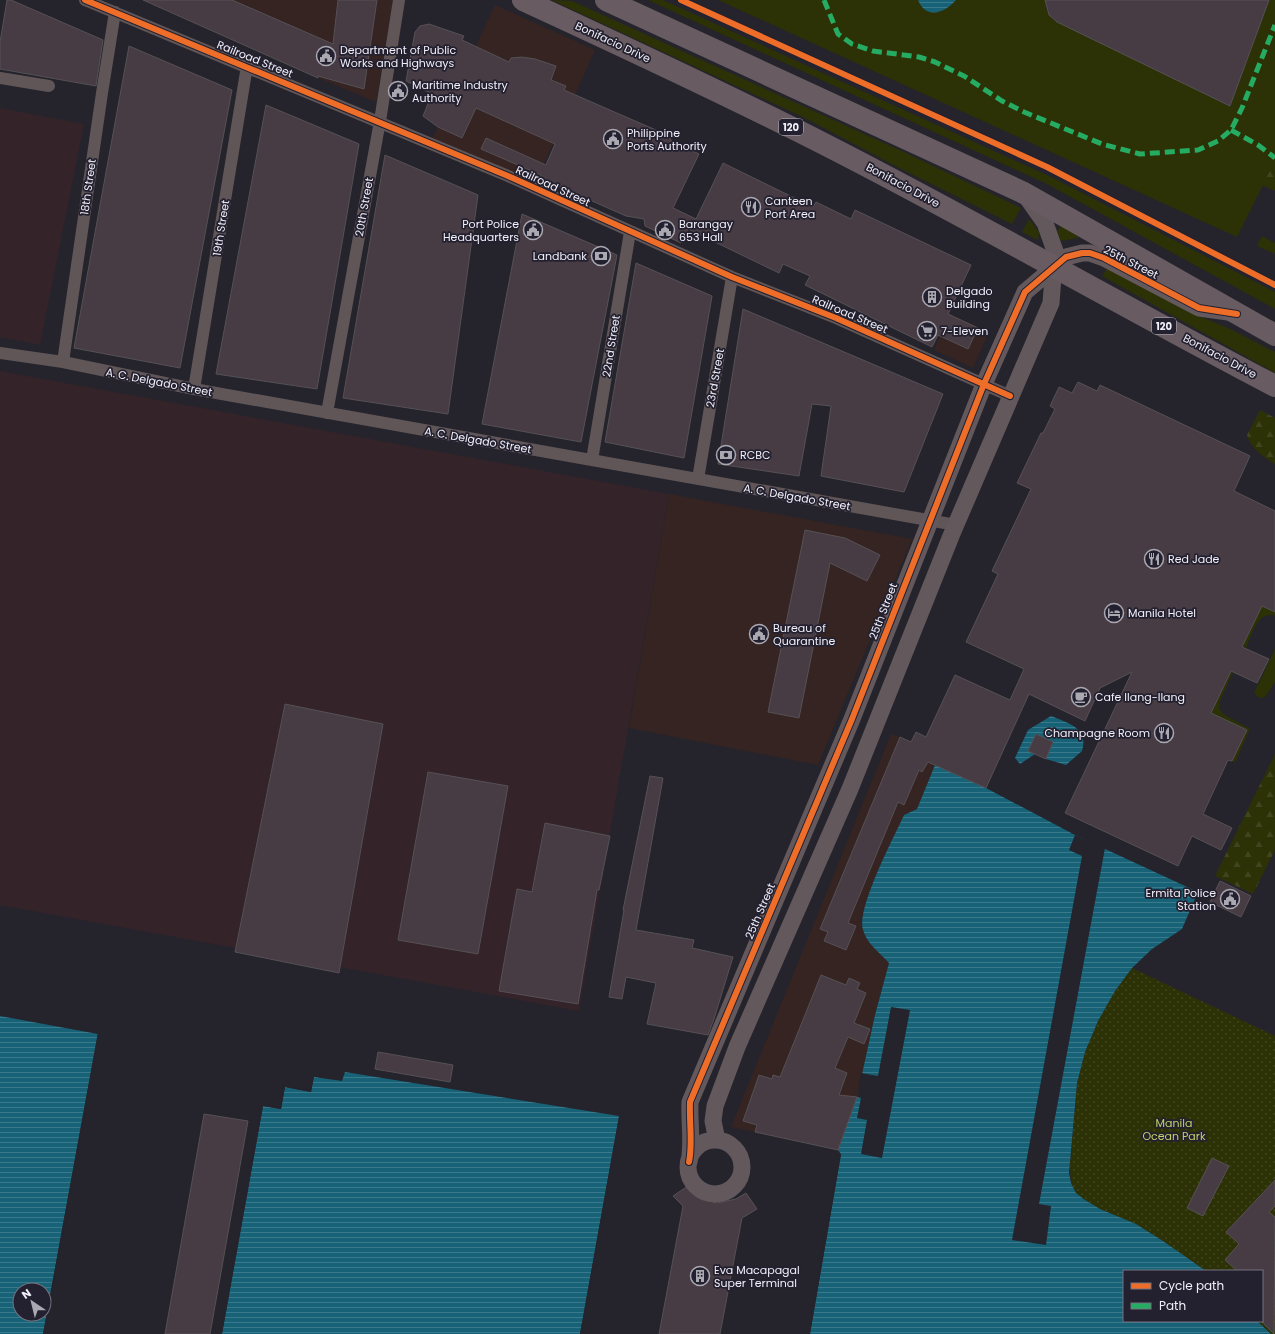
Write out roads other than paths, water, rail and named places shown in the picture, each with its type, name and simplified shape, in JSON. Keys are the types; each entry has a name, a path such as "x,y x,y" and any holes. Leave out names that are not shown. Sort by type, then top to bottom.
{"highway":[{"name":"Bonifacio Drive","path":"523,0 719,92 826,145 1007,240 1053,267 1275,386"},
{"path":"606,0 1024,193 1275,335"}],"street":[{"name":"Railroad Street","path":"85,0 380,121 508,176 732,277 836,318 1010,396"},
{"name":"20th Street","path":"327,413 380,121 399,0"},
{"name":"18th Street","path":"62,362 102,93 116,12"},
{"name":"19th Street","path":"194,389 247,66"},
{"path":"0,78 49,86"},
{"path":"689,1162 691,1154 702,1144 717,1140 713,1121 715,1106 736,1047 850,789 956,525 1051,303 1055,251 1052,238 1042,218 1024,193"},
{"name":"22nd Street","path":"592,460 630,232"},
{"name":"25th Street","path":"717,1140 729,1144 734,1148 741,1158 742,1170 740,1177 733,1188 716,1194 707,1193 699,1189 693,1183 689,1175 691,1151 689,1128 690,1102 862,694 929,520 984,384 1025,292 1066,257 1082,253 1090,253 1104,258 1199,308 1237,314"},
{"name":"23rd Street","path":"698,479 732,277"},
{"name":"A. C. Delgado Street","path":"0,353 62,362 194,389 956,525"},
{"path":"862,694 884,703"}],"water":[{"path":"918,0 956,0 952,5 941,11 931,12 921,6"},
{"path":"1051,716 1070,724 1080,732 1083,743 1082,751 1066,765 1046,759 1053,742 1036,734 1028,751 1035,754 1020,764 1015,758 1028,730"},
{"path":"935,765 986,788 1075,835 1198,892 1182,929 1152,949 1132,968 1115,991 1098,1021 1085,1052 1077,1083 1069,1173 1071,1183 1076,1193 1085,1200 1100,1209 1136,1224 1205,1270 1123,1270 1123,1322 1258,1322 1271,1334 810,1334 841,1154 838,1150 857,1097 875,1015 889,963 867,940 863,930 862,920 870,890 904,815 917,809"},
{"path":"0,1016 98,1034 52,1285 52,1282 12,1282 12,1322 45,1322 43,1334 0,1334"},
{"path":"345,1072 619,1116 580,1334 222,1334 263,1106 281,1109 285,1087 311,1092 314,1077 342,1081"}],"place":[{"name":"Department of Public Works and Highways","path":"326,56"},
{"name":"Maritime Industry Authority","path":"398,91"},
{"name":"Philippine Ports Authority","path":"613,139"},
{"name":"Canteen Port Area","path":"751,207"},
{"name":"Port Police Headquarters","path":"533,230"},
{"name":"Barangay 653 Hall","path":"665,230"},
{"name":"Landbank","path":"601,256"},
{"name":"Delgado Building","path":"932,297"},
{"name":"7-Eleven","path":"927,331"},
{"name":"RCBC","path":"726,455"},
{"name":"Red Jade","path":"1154,559"},
{"name":"Manila Hotel","path":"1114,613"},
{"name":"Bureau of Quarantine","path":"759,634"},
{"name":"Cafe Ilang-Ilang","path":"1081,697"},
{"name":"Champagne Room","path":"1164,733"},
{"name":"Ermita Police Station","path":"1230,899"},
{"name":"Eva Macapagal Super Terminal","path":"700,1276"}],"park label":[{"name":"Manila Ocean Park","path":"1174,1129"}]}
